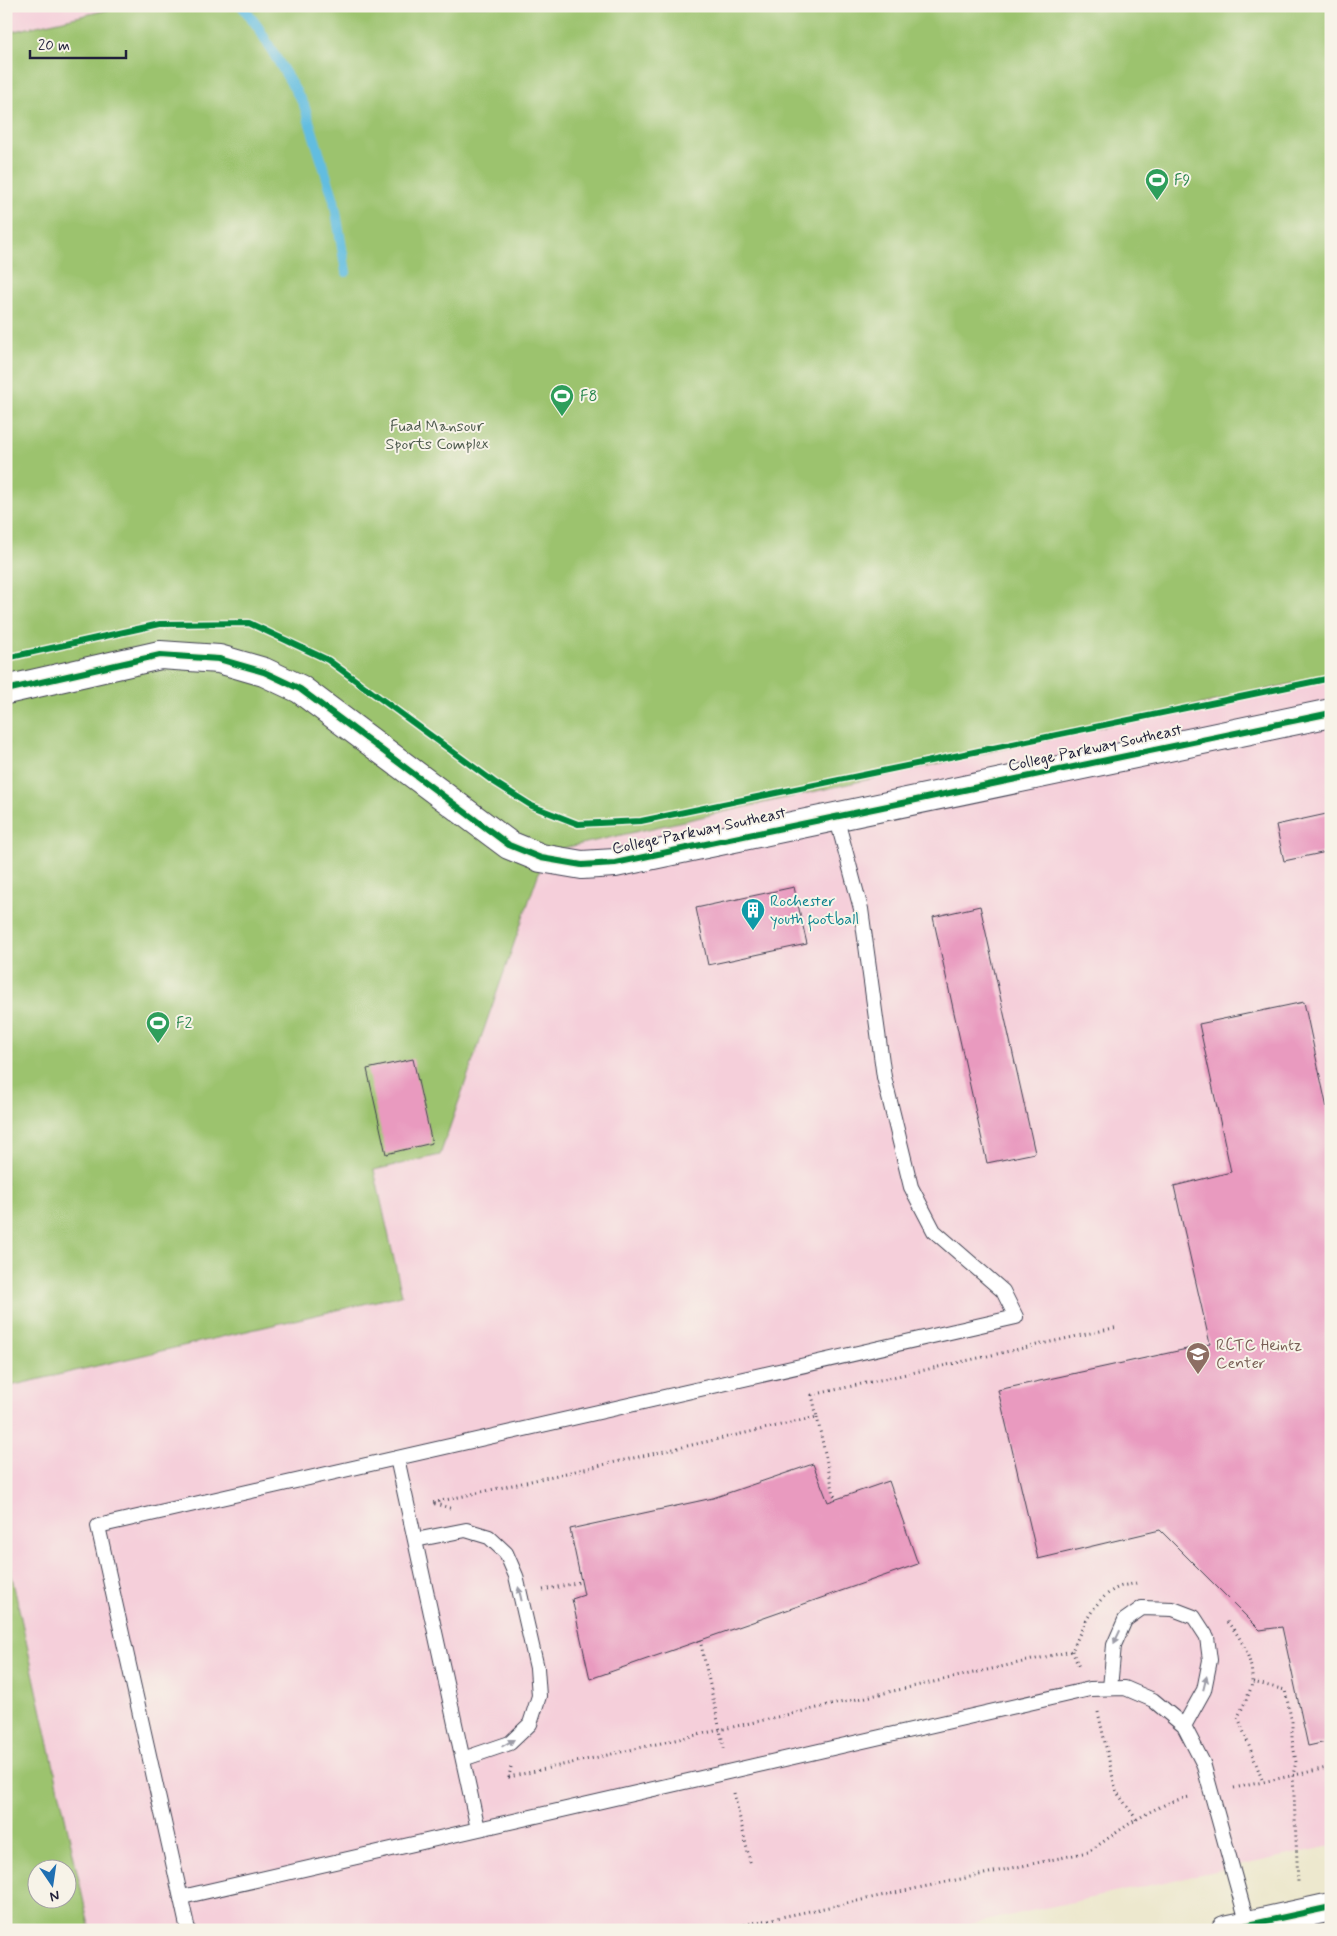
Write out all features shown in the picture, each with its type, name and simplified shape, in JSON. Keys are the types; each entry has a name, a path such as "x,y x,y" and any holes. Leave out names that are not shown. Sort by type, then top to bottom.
{"street":[{"name":"College Parkway Southeast","path":"6,690 160,655 219,659 264,672 300,689 509,845 541,858 582,864 616,863 1331,713"},
{"path":"1236,1927 1331,1907"}],"lane":[{"path":"188,1930 98,1526 1016,1317 1003,1291 982,1270 934,1231 912,1187 884,1077 861,909 836,816"},
{"path":"397,1458 478,1829"},
{"path":"415,1540 466,1530 488,1537 506,1554 516,1576 537,1668 539,1696 530,1724 510,1744 463,1759"},
{"path":"1110,1688 1114,1645 1125,1620 1142,1608 1173,1609 1194,1618 1207,1637 1210,1660 1204,1690 1184,1726"},
{"path":"182,1897 1090,1689 1125,1688 1153,1700 1184,1726 1203,1763 1212,1792 1236,1927"}],"path":[{"path":"835,1499 812,1395 1118,1327"},
{"path":"459,1510 432,1502 817,1418"},
{"path":"541,1582 543,1590"},
{"path":"521,1596 582,1582"},
{"path":"1137,1820 1116,1790 1101,1717 1072,1651 1084,1623 1101,1601 1117,1588 1138,1583"},
{"path":"1225,1620 1232,1627 1249,1656 1253,1682 1238,1717 1262,1782"},
{"path":"512,1762 509,1777 1072,1651"},
{"path":"1253,1682 1285,1690 1292,1722 1292,1739 1296,1762 1293,1775 1299,1888 1303,1912"},
{"path":"720,1930 1088,1852 1137,1820 1173,1801 1331,1767"}],"shaded area":[{"path":"6,6 1331,6 1331,1846 943,1930 6,1930"}],"green space":[{"name":"Fuad Mansour Sports Complex","path":"125,6 294,6 303,8 311,6 1331,6 1331,675 546,852 440,1155 374,1170 402,1295 6,1387 6,33"},
{"path":"6,1550 74,1858 28,1858 28,1908 78,1908 78,1876 90,1930 6,1930"}],"building":[{"path":"1331,813 1331,851 1284,861 1276,825"},
{"name":"Rochester youth football","path":"794,887 807,944 708,965 696,908"},
{"path":"980,906 1035,1153 987,1163 933,917"},
{"name":"RCTC Heintz Center","path":"1304,1002 1331,1127 1331,1741 1308,1746 1282,1627 1260,1630 1160,1530 1038,1559 998,1390 1210,1344 1174,1186 1231,1172 1199,1024"},
{"path":"413,1059 432,1143 386,1154 367,1069"},
{"path":"813,1464 828,1502 889,1481 918,1564 590,1679 572,1599 584,1595 570,1529 713,1498"}],"waterway":[{"path":"242,6 258,27 304,105 334,200 346,272"}],"cycle path":[{"path":"6,658 160,624 249,623 328,660 494,782 532,806 578,824 641,821 1331,678"},
{"path":"6,690 160,655 219,659 264,672 300,689 509,845 541,858 582,865 615,863 1331,713"},
{"path":"1225,1930 1331,1907"}],"place":[{"name":"F9","path":"1157,201"},
{"name":"F8","path":"562,417"},
{"name":"Rochester youth football","path":"753,931"},
{"name":"F2","path":"158,1044"},
{"name":"RCTC Heintz Center","path":"1198,1375"}]}
